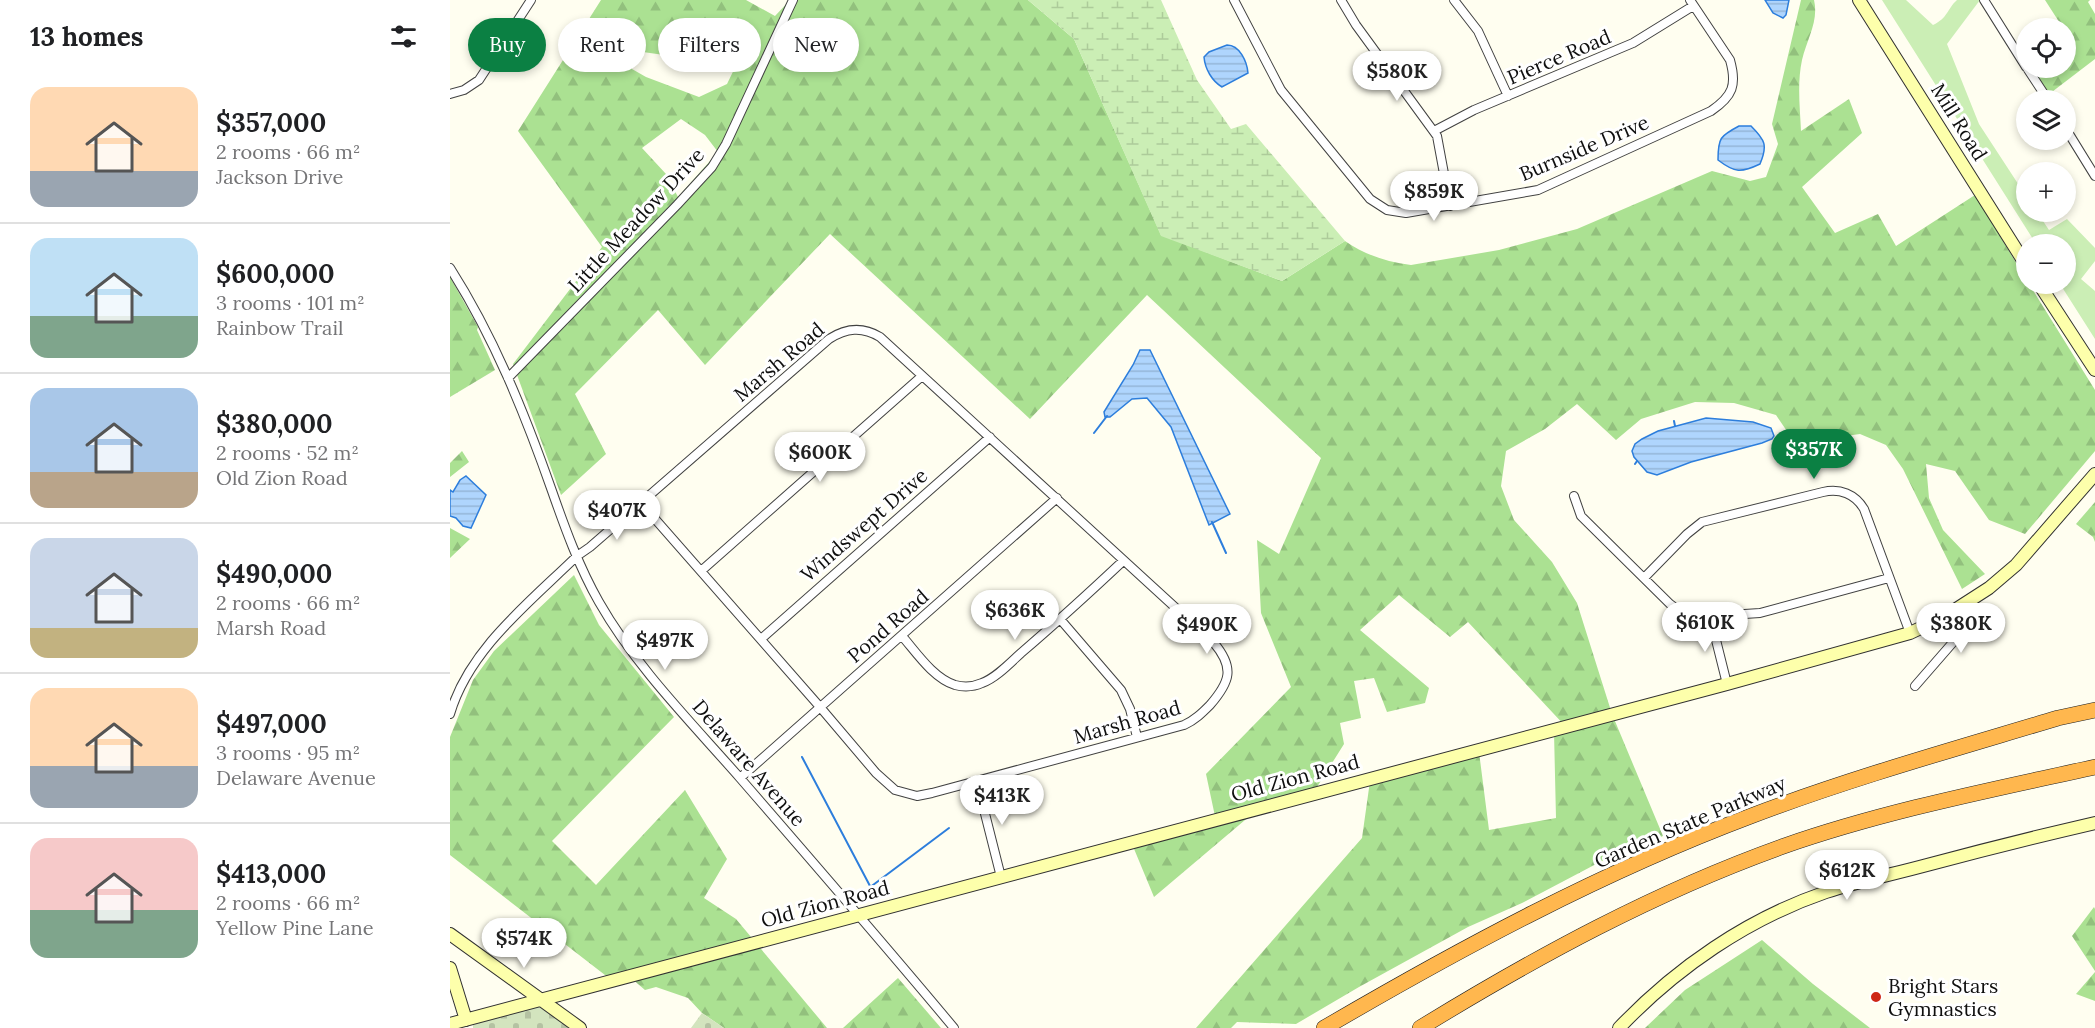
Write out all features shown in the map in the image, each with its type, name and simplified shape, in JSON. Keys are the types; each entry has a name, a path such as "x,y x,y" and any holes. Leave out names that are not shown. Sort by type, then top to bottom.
{"highway":[{"name":"Garden State Parkway","path":"1324,1028 1474,944 1546,907 1689,841 1813,793 2058,718 2095,710"},
{"path":"1420,1028 1546,954 1663,895 1727,867 1786,845 1844,828 1933,804 2095,767"}],"street":[{"path":"450,94 464,90 479,80 531,0"},
{"name":"Little Meadow Drive","path":"508,378 712,167 726,144 793,0"},
{"name":"Burnside Drive","path":"1234,0 1278,86 1370,199 1382,207 1399,212 1415,212 1538,190 1711,111 1726,99 1734,84 1734,78 1730,60 1691,3"},
{"path":"1341,0 1356,25 1434,131 1439,141 1450,206"},
{"path":"1454,0 1478,31 1508,96"},
{"name":"Mill Road","path":"1859,0 2016,249"},
{"path":"1984,0 2016,50"},
{"name":"Pierce Road","path":"1434,131 1474,110 1633,43 1691,3"},
{"path":"2076,145 2095,176"},
{"name":"Delaware Avenue","path":"450,268 475,309 508,378 577,556 597,599 629,648 860,915 954,1028"},
{"path":"2046,294 2095,370"},
{"name":"Marsh Road","path":"450,714 465,676 480,654 577,556 836,335 854,329 872,332 880,337 1214,643 1225,659 1228,670 1225,687 1196,718 1184,725 976,782 916,796 895,790 876,773 640,503"},
{"path":"701,571 922,376"},
{"name":"Windswept Drive","path":"761,639 990,437"},
{"name":"Old Zion Road","path":"450,1024 467,1024 542,1001 1001,876 1727,684 1910,633 1959,608 1989,588 2016,565 2095,474"},
{"path":"1644,578 1702,522 1830,490 1847,493 1863,506 1910,633"},
{"path":"1574,496 1581,516 1681,613 1698,617 1770,611 1889,578"},
{"name":"Pond Road","path":"740,778 1057,498"},
{"path":"902,636 945,681 957,686 983,683 999,672 1124,561"},
{"path":"1915,686 1962,632 1964,626 1959,608"},
{"path":"1710,616 1727,684"},
{"path":"1060,619 1121,690 1130,709 1137,737"},
{"path":"976,782 1001,876"},
{"path":"1619,1028 1655,993 1702,956 1747,928 1788,908 1845,886 2095,823"},
{"path":"450,934 580,1028"},
{"path":"450,968 467,1024"}],"green space":[{"path":"601,0 746,0 775,16 790,0 1028,0 1074,39 1161,235 1282,281 1345,241 1376,257 1411,265 1499,250 1577,229 1712,171 1750,181 1766,177 1778,144 1772,124 1801,0 1814,0 1814,23 1802,60 1800,78 1801,131 1849,99 1862,133 1802,187 1835,233 1878,214 1896,246 1975,195 2016,263 2016,294 2035,294 2095,390 2095,451 2025,534 1989,520 1955,471 1926,464 1929,498 1943,530 1985,574 1962,589 1903,469 1886,445 1860,434 1795,443 1776,415 1734,403 1695,402 1641,419 1616,440 1577,404 1545,429 1506,451 1501,486 1514,520 1552,562 1577,603 1612,714 1663,836 1600,862 1522,903 1468,927 1296,1024 1237,1022 1231,1028 1196,1028 1362,838 1370,781 1479,752 1489,830 1556,818 1554,732 1567,728 1468,622 1450,637 1399,595 1360,630 1429,688 1425,703 1387,712 1374,678 1354,681 1361,718 1340,723 1344,744 1312,795 1258,809 1154,897 1132,844 1216,821 1206,774 1291,687 1261,613 1257,540 1279,554 1321,458 1147,295 1030,419 830,234 705,365 658,310 575,394 606,454 561,495 513,364 602,247 518,131 558,68 558,72 637,72 699,97 727,84 733,72 761,72 761,18 658,18 658,54 646,52 646,18 590,18","holes":["681,119 705,135 718,152 678,197 666,174 642,148"]},
{"path":"1028,0 1161,0 1197,80 1231,129 1246,124 1345,241 1282,281 1161,236 1074,39"},
{"path":"1882,0 1906,0 1933,25 1945,16 1957,0 1980,0 1947,44 1979,124 2016,181 2016,212"},
{"path":"2045,0 2090,0 2088,2 2095,14 2095,59 2076,74 2076,18 2057,18"},
{"path":"2031,78 2070,78 2054,90 2039,90"},
{"path":"2022,222 2044,222 2049,230 2062,222 2070,222 2095,248 2095,261 2081,279 2095,291 2095,339 2066,294 2076,294 2076,234 2030,234"},
{"path":"450,277 478,327 477,330 495,370 450,397"},
{"path":"462,451 469,462 450,477 450,463"},
{"path":"2095,502 2095,542 2093,537 2076,524"},
{"path":"450,528 470,539 450,558"},
{"path":"574,575 599,625 674,717 552,841 596,885 685,790 727,859 704,898 736,919 827,1028 724,1028 702,1013 688,998 656,987 645,990 631,978 614,982 450,855 450,737 473,680 494,651"},
{"path":"2094,907 2095,909 2095,971 2072,936"},
{"path":"1762,940 1813,984 1870,1028 1645,1028 1685,990"},
{"path":"2095,972 2095,1001 2076,994"},
{"path":"898,978 941,1028 843,1028"},
{"path":"542,1001 580,1028 473,1028 473,1025"},
{"path":"702,1013 724,1028 691,1028"}],"water":[{"path":"1765,0 1789,0 1786,15 1783,18 1773,13"},
{"path":"1227,45 1239,51 1248,73 1222,87 1210,74 1204,57 1209,52"},
{"path":"1739,126 1751,126 1764,143 1760,164 1743,170 1729,167 1718,160 1721,138"},
{"path":"1140,350 1150,350 1230,514 1209,525 1171,427 1147,398 1132,399 1110,417 1105,417 1104,412"},
{"path":"1706,418 1753,422 1771,428 1774,436 1762,443 1691,462 1657,475 1647,472 1634,457 1632,451 1635,444 1642,439 1658,431"},
{"path":"466,476 486,495 471,528 463,526 456,518 450,516 450,490 453,492 460,480"}],"waterway":[{"path":"1094,433 1107,416"},
{"path":"1674,421 1675,426"},
{"path":"1212,522 1226,553"},
{"path":"802,757 870,886"},
{"path":"869,888 949,828"}],"place":[{"name":"Bright Stars Gymnastics","path":"1876,997"}]}
